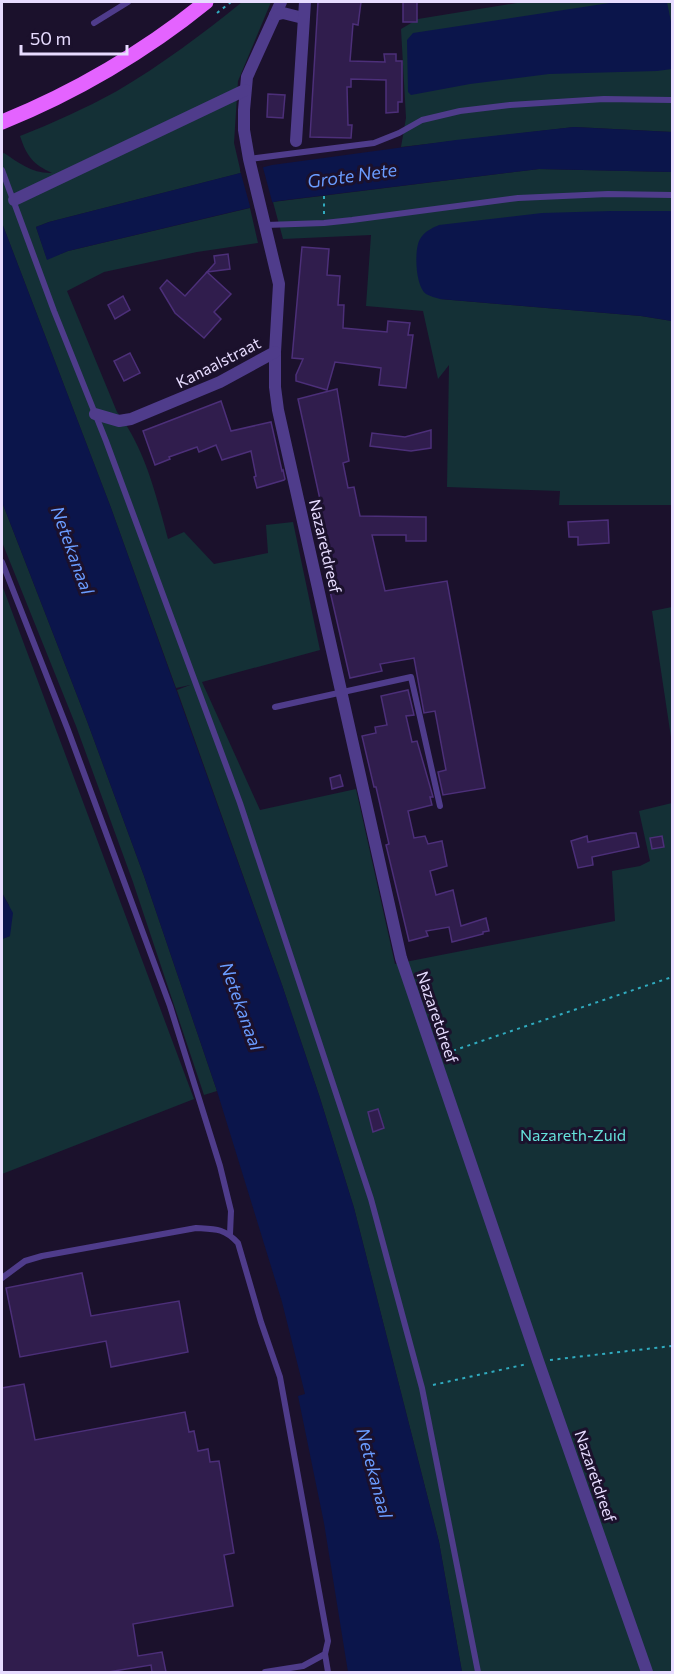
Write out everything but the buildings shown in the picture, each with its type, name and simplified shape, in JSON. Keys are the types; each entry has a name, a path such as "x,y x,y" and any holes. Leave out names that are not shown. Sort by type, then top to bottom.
{"main road":[{"path":"7,120 38,107 97,76 154,40 206,2"}],"street":[{"name":"Kanaalstraat","path":"95,414 119,421 131,419 220,382 275,352 279,284 244,130 247,77 281,2"},
{"path":"296,141 304,2"},
{"path":"275,15 283,13 303,18"},
{"path":"14,200 245,90"},
{"name":"Nazaretdreef","path":"275,352 275,387 278,410 401,958 647,1672"}],"lane":[{"path":"94,23 128,2"},
{"path":"250,163 374,143 422,120 460,111 510,105 604,99 672,100"},
{"path":"2,170 106,441 250,832 371,1199 422,1388 478,1672"},
{"path":"266,225 324,223 518,198 608,194 672,195"},
{"path":"2,562 68,730 170,1006 220,1166 231,1211 230,1234"},
{"path":"275,707 411,677 440,806"},
{"path":"2,1278 24,1261 196,1228 217,1229 230,1234 238,1243 280,1377 328,1641 325,1654 328,1672"},
{"path":"265,1672 303,1666 325,1654"}],"path":[{"path":"324,196 324,223"},
{"path":"435,1057 672,977"},
{"path":"422,1388 538,1361 672,1346"}],"green space":[{"name":"Nazareth-Zuid","path":"242,2 271,2 238,81 234,143 241,173 36,227 47,259 68,251 250,208 258,243 197,252 104,272 67,291 117,412 142,456 168,539 184,532 214,564 268,553 266,525 293,522 320,650 202,682 260,810 356,789 395,964 615,921 612,871 640,866 650,861 639,811 672,803 672,1672 462,1672 439,1542 354,1208 282,985 177,690 190,685 176,688 111,508 2,223 2,154 4,153 32,170 52,173 32,159 20,136 117,91 181,49"},
{"path":"523,2 672,2 672,132 574,127 401,147 406,118 401,29 418,19"},
{"path":"539,169 672,172 672,211 611,211 440,299 641,316 672,321 672,505 559,505 560,491 447,487 449,365 438,379 423,311 366,306 371,235 283,239 273,202"},
{"path":"2,502 144,876 217,1091 204,1095 133,882 76,726 2,542"},
{"path":"2,585 194,1099 2,1174 2,939 10,936 9,905 2,893"},
{"path":"672,607 672,744 652,611"}],"water":[{"path":"616,2 667,2 672,27 672,69 549,74 470,84 411,95 408,92 407,40 413,33"},
{"name":"Grote Nete","path":"574,127 672,132 672,172 539,169 278,201 68,251 47,260 36,227 272,165 456,140"},
{"path":"672,211 672,321 641,316 440,299 422,290 417,267 418,244 424,234 439,225 542,213"},
{"name":"Netekanaal","path":"2,223 111,508 282,985 319,1095 354,1208 439,1542 462,1672 348,1672 324,1523 298,1396 305,1394 282,1302 217,1091 144,876 2,502"},
{"path":"2,893 13,913 10,936 2,939"}],"pier":[{"path":"262,164 273,205 251,210 240,170"}]}
